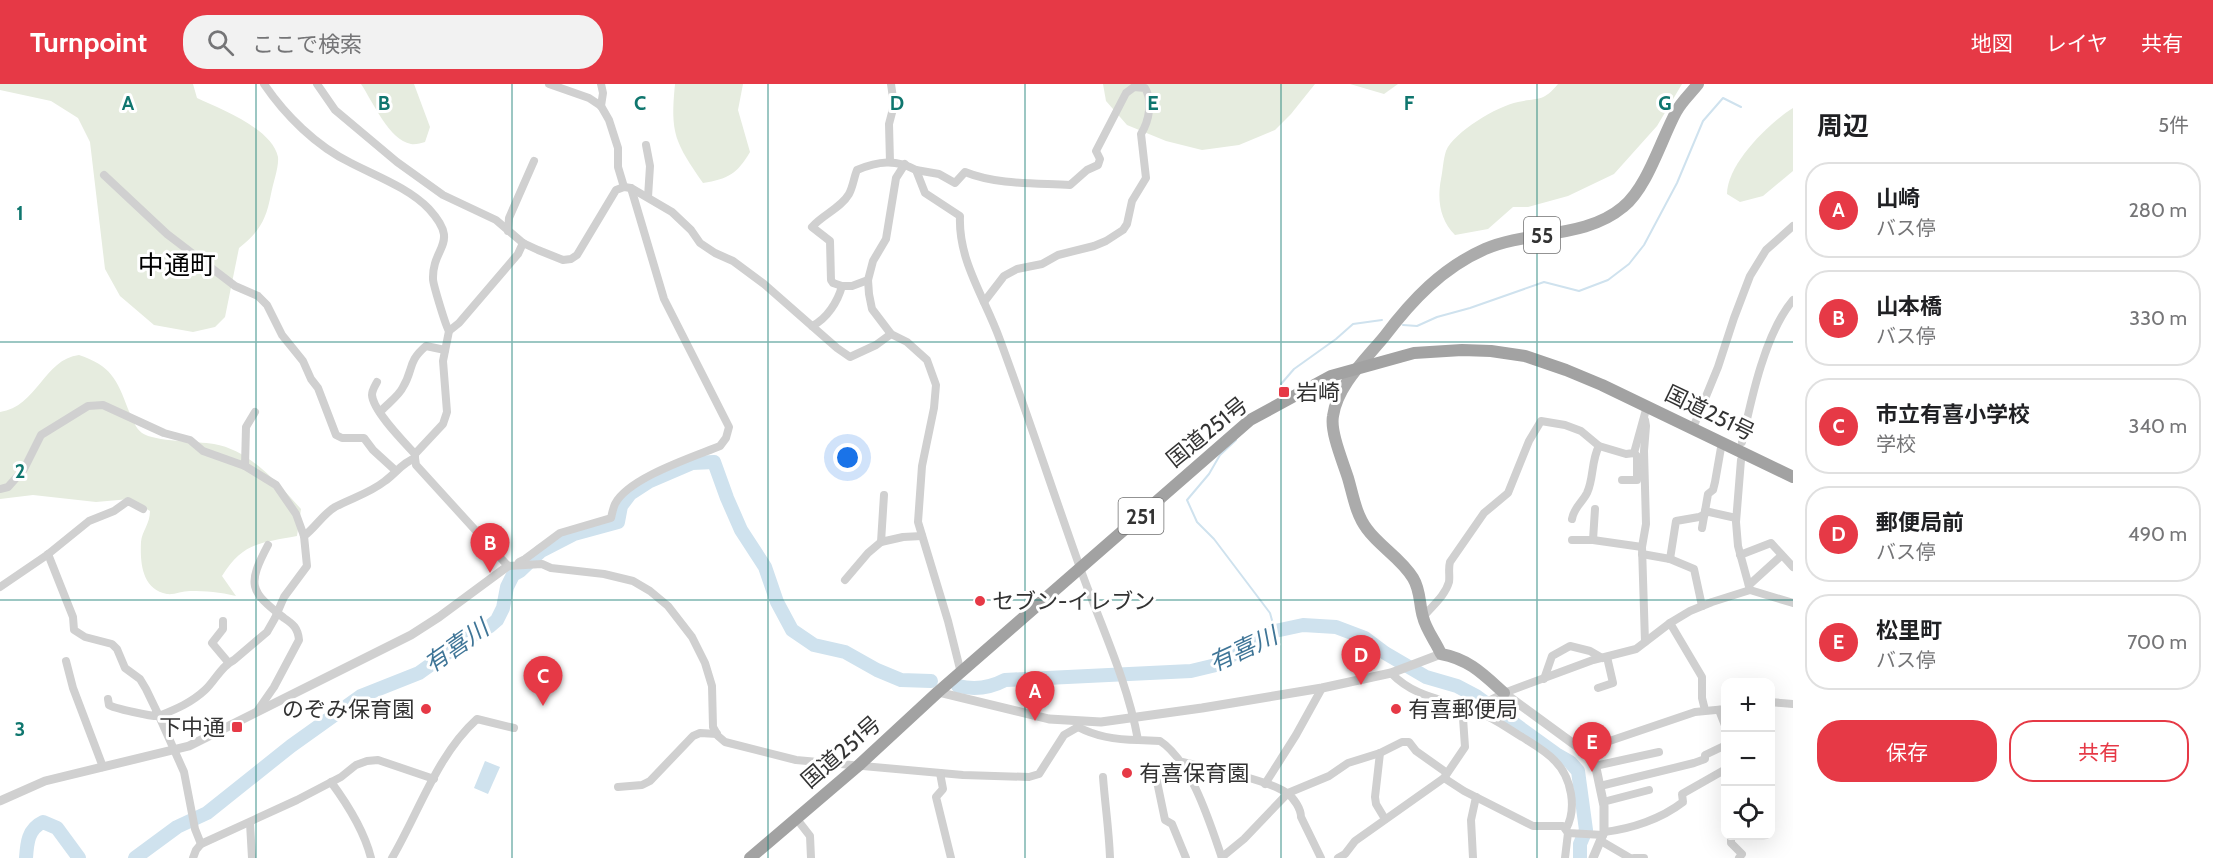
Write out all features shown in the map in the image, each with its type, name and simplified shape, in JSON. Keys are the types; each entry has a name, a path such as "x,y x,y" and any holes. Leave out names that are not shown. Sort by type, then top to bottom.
{"highway":[{"name":"国道251号","path":"750,858 858,766 938,692 1250,420 1331,376 1414,353 1462,350 1525,356 1566,370 1646,412 1693,428 1793,477"}],"main road":[{"name":"55","path":"1441,654 1423,617 1420,592 1413,579 1403,563 1366,529 1358,511 1332,417 1342,391 1419,295 1456,264 1488,248 1520,239 1572,230 1607,219 1624,207 1644,180 1677,109 1698,84"},
{"path":"1441,654 1455,656 1475,667 1504,693"}],"street":[{"path":"264,84 274,100 329,151 391,182 428,208 445,232 446,239 435,264 433,279 443,310 444,324 449,331"},
{"path":"317,84 335,110 397,162 442,195 496,220 523,243 563,260 572,259 577,255 616,190 628,187 672,212 691,230 700,243 733,261 850,357 876,345 891,334"},
{"path":"0,801 45,781 189,746 411,635 440,617 508,566 525,559 560,534 611,518 614,505 633,486 648,476 720,446 726,438 729,427 664,300 628,187 618,167 618,147 609,120 601,106 589,98 549,84"},
{"path":"601,84 603,93 601,106"},
{"path":"890,162 889,124 894,105 891,84"},
{"path":"868,280 852,286 833,283 830,241 812,227 849,194 856,170 870,164 890,162 939,174 955,183 965,172 985,178 1070,185 1087,170 1098,165 1100,159 1096,151 1126,93 1134,87 1145,88 1149,94 1148,123 1141,134 1146,178 1132,201 1127,224 1123,230 1094,246 1058,255 1042,264 1017,269 1004,276 984,302"},
{"path":"646,145 650,166 648,197"},
{"path":"508,231 509,218 534,161"},
{"path":"905,164 896,178 886,239 873,261 868,280 872,309 891,334 907,342 927,360 936,385 934,408 921,475 918,522 961,673"},
{"path":"916,170 925,193 960,216 959,234 964,258 996,326 1080,568 1129,700 1138,740"},
{"path":"104,175 167,234 235,286 258,296 267,305 282,335 303,361 318,388 336,435 342,438 364,438 373,450 396,471"},
{"path":"1693,428 1718,367 1750,276 1766,250 1793,226"},
{"path":"304,536 313,530 333,508 361,497 386,481 405,462 415,456 443,424 447,412 443,361 449,331 459,323 518,254 523,243"},
{"path":"812,326 820,322 839,297 842,286"},
{"path":"1742,442 1752,398 1768,348 1785,310 1793,300"},
{"path":"380,412 403,389 413,358 418,352 426,346 445,350"},
{"path":"377,381 372,392 372,399 415,456 416,465 508,566"},
{"path":"0,489 8,487 24,469 41,435 88,406 103,405 164,433 189,440 203,451 245,466 276,485 296,514 304,536 307,566 284,597 267,632 234,660 228,662 207,689 193,701 159,716 152,717 113,708 109,705 108,699"},
{"path":"245,466 246,427 255,412"},
{"path":"1622,480 1637,480 1637,456 1634,453 1646,412"},
{"path":"1645,642 1642,550 1646,524 1644,451 1646,412"},
{"path":"1423,617 1443,595 1449,579 1450,562 1485,513 1508,493 1517,468 1541,421 1566,424 1599,446 1634,453"},
{"path":"1702,528 1708,494 1713,490 1715,482 1722,442"},
{"path":"1572,519 1573,511 1586,494 1592,477 1595,453 1599,446"},
{"path":"1741,460 1736,519 1740,555 1749,588"},
{"path":"881,542 884,495"},
{"path":"0,587 48,554 89,521 114,511 128,501 143,509"},
{"path":"1593,540 1595,509"},
{"path":"1670,559 1676,520 1699,517 1705,512"},
{"path":"1705,512 1736,519"},
{"path":"844,580 881,542 922,536"},
{"path":"1572,540 1593,540 1642,550 1694,569 1702,606"},
{"path":"1740,555 1771,543 1793,567"},
{"path":"258,710 274,687 299,640 295,626 260,598 253,586 257,565 268,545"},
{"path":"48,554 73,617 74,630 85,637 112,644 126,668 140,679 146,689 184,772 195,829 201,844"},
{"path":"1344,857 1355,841 1414,801 1445,775 1464,747 1463,718 1473,708 1504,693 1604,657 1636,649 1670,622 1702,606 1749,588 1781,556"},
{"path":"508,566 542,564 551,568 594,573 633,581 650,591 668,606 692,637 705,663 712,686 713,727 725,742 734,746 786,757 858,766 999,777 1029,777 1039,774 1064,735 1078,724"},
{"path":"1749,588 1793,603"},
{"path":"223,621 223,629 212,643 228,662"},
{"path":"1670,622 1702,677 1702,698 1705,710"},
{"path":"1544,679 1552,657 1570,646 1604,657 1612,682 1598,688"},
{"path":"938,692 1078,724 1202,708 1322,688 1395,671 1441,654"},
{"path":"66,662 103,767"},
{"path":"1395,671 1399,682 1417,693 1473,708 1506,726 1556,761 1564,774 1572,801 1565,858"},
{"path":"1265,784 1322,688"},
{"path":"1504,693 1583,750 1595,766 1603,802 1601,838 1593,858"},
{"path":"1775,702 1793,704"},
{"path":"1583,750 1654,724 1705,710 1721,709"},
{"path":"392,858 447,752 465,729 477,718 514,728"},
{"path":"1078,724 1099,736 1121,740 1160,741 1182,762 1190,777 1222,858 1244,839 1288,793 1329,776 1348,763 1380,753 1396,744 1409,742 1416,751 1445,775 1476,797 1533,826 1563,826 1570,832 1601,838 1632,858 1644,858"},
{"path":"618,787 642,785 650,781 693,736 700,733 717,734"},
{"path":"1600,786 1694,763 1705,759 1705,755 1721,747"},
{"path":"1595,766 1659,752"},
{"path":"1380,753 1375,797 1376,804 1385,819"},
{"path":"193,858 201,844 250,823 331,782 356,765 378,760 434,779"},
{"path":"1182,762 1265,784 1288,793 1296,803 1321,858"},
{"path":"1601,838 1675,809 1683,802 1682,794 1721,771"},
{"path":"1155,772 1166,820 1172,824 1186,858"},
{"path":"940,773 943,789 936,796 951,858"},
{"path":"1103,777 1109,824 1110,858"},
{"path":"331,782 351,810 368,843 371,858"},
{"path":"1603,802 1649,790"},
{"path":"1473,858 1471,820 1476,797"},
{"path":"796,818 810,836 811,858"},
{"path":"250,823 252,858"},
{"path":"1731,840 1731,843 1742,854 1739,858"}],"shaded area":[{"path":"0,84 193,84 197,98 244,121 266,137 278,157 269,203 261,224 239,248 225,317 215,327 193,332 154,325 120,296 105,269 90,142 78,118 51,101 0,90"},
{"path":"361,84 414,84 430,127 425,142 411,144 396,135 382,119"},
{"path":"675,84 743,84 738,110 750,152 741,166 731,174 719,180 703,183 686,157 674,126"},
{"path":"1103,84 1315,84 1275,130 1239,145 1202,150 1166,141 1127,125 1106,101"},
{"path":"1350,84 1398,84 1384,94"},
{"path":"1558,84 1682,84 1657,126 1614,174 1568,196 1528,207 1513,207 1488,229 1455,235 1446,223 1440,202 1446,151 1467,128 1488,114 1509,104 1544,97"},
{"path":"1793,108 1793,171 1763,196 1740,202 1727,194 1734,170 1751,145"},
{"path":"79,355 99,364 111,375 120,389 133,422 142,433 166,440 214,444 240,453 262,469 301,509 297,536 254,546 245,550 230,565 222,576 236,596 196,591 167,594 152,587 144,574 141,550 150,511 130,499 96,502 33,495 0,499 0,412 23,402 57,365 67,358"}],"water":[{"path":"485,761 500,767 488,794 474,788"}],"waterway":[{"path":"1403,325 1417,326 1437,317 1544,282 1579,291 1608,280 1629,264 1644,245 1677,183 1703,121 1723,98 1741,107"},
{"path":"1281,384 1294,369 1353,324 1382,320"},
{"path":"1236,440 1220,455 1209,474 1187,500 1197,522 1214,539 1270,613 1275,631"},
{"name":"有喜川","path":"135,858 177,827 207,813 291,746 361,696 419,673 468,638 490,626 497,620 503,608 507,587 513,575 541,551 574,534 618,522 621,506 630,494 650,481 692,463 714,462 741,530 765,567 777,602 792,630 814,645 845,652 901,680 931,681"},
{"name":"有喜川","path":"958,686 976,688 994,685 1005,680 1191,671 1216,665 1275,631 1303,625 1336,627 1365,638 1385,653 1426,677 1457,686 1476,696 1570,762 1578,771 1586,830 1580,844 1580,858"},
{"name":"有喜川","path":"26,858 31,833 43,822 57,828 79,858"}],"place":[{"name":"岩崎","path":"1284,392"},
{"name":"山本橋","path":"490,573"},
{"name":"セブン-イレブン","path":"980,601"},
{"name":"郵便局前","path":"1361,685"},
{"name":"市立有喜小学校","path":"543,706"},
{"name":"のぞみ保育園","path":"426,709"},
{"name":"有喜郵便局","path":"1396,709"},
{"name":"山崎","path":"1035,721"},
{"name":"下中通","path":"237,727"},
{"name":"松里町","path":"1592,772"},
{"name":"有喜保育園","path":"1127,773"}],"district":[{"name":"中通町","path":"177,265"}]}
